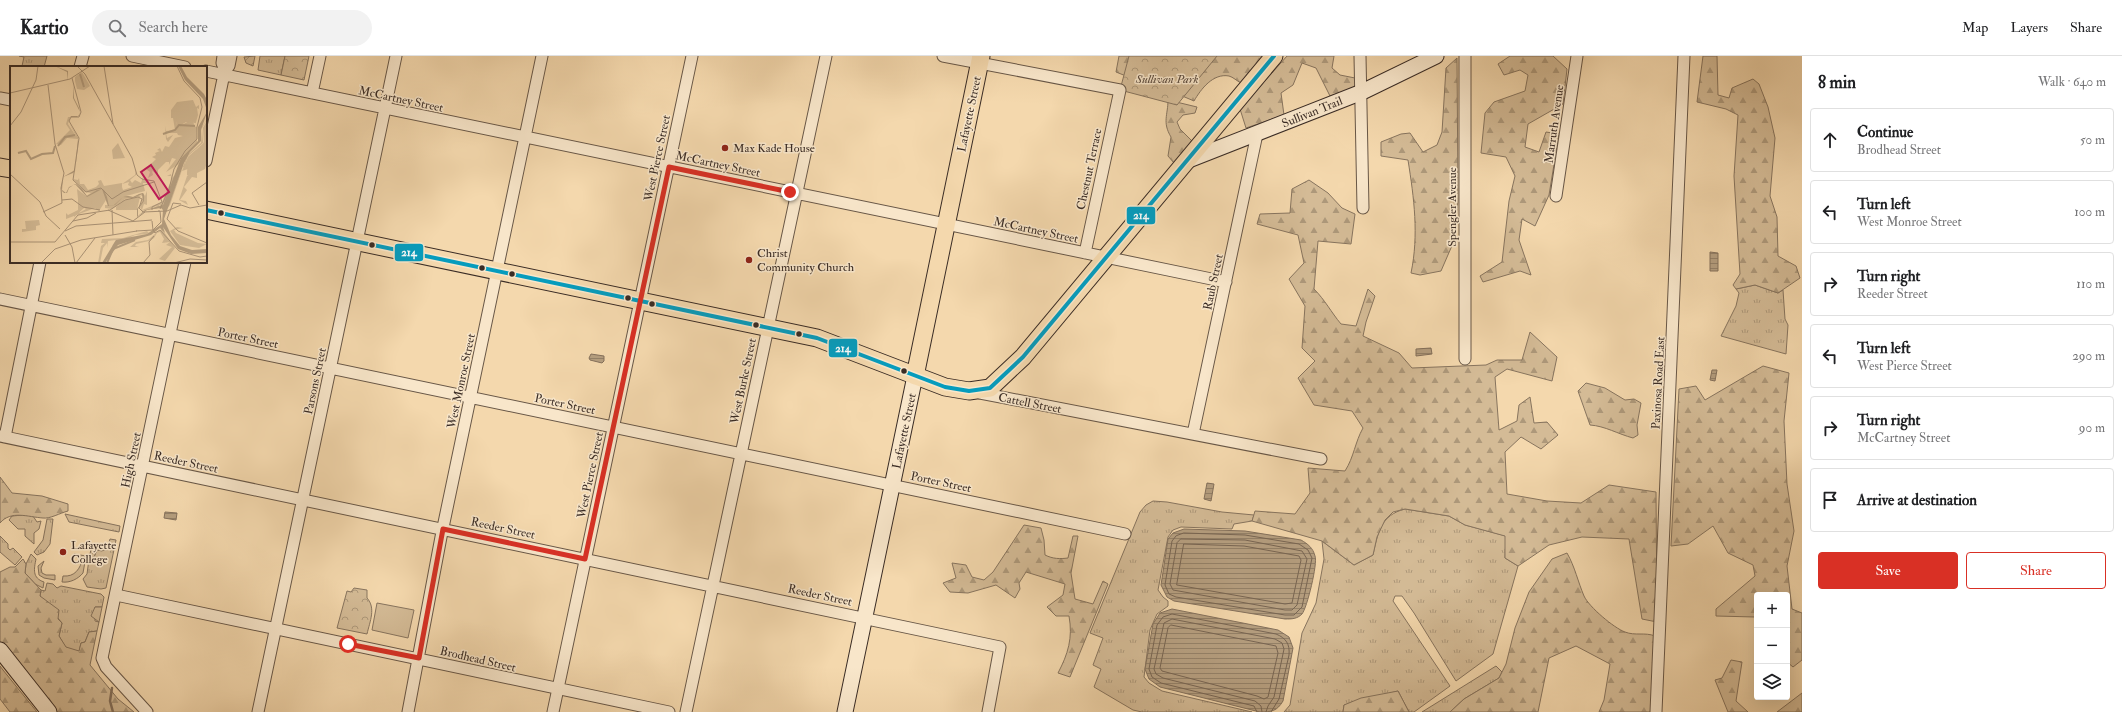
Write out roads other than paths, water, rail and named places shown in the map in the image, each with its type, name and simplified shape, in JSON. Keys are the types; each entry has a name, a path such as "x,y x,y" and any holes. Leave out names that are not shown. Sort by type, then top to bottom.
{"main road":[{"path":"969,391 990,388 1023,356 1274,56"},
{"name":"Lafayette Street","path":"915,376 980,60"},
{"path":"0,167 10,169"},
{"name":"Cattell Street","path":"207,210 817,338 945,387 969,391"}],"street":[{"path":"80,66 83,56"},
{"path":"132,56 180,66"},
{"path":"208,142 224,72 222,63 223,56"},
{"path":"224,72 229,66 231,56"},
{"path":"312,93 320,56"},
{"name":"Parsons Street","path":"258,712 396,56"},
{"name":"West Monroe Street","path":"408,712 443,529 542,56"},
{"name":"West Pierce Street","path":"553,712 692,56"},
{"name":"West Burke Street","path":"686,712 826,56"},
{"path":"942,56 980,60"},
{"path":"1360,56 1362,92 1363,208"},
{"name":"Sullivan Trail","path":"1186,161 1362,92 1436,56"},
{"name":"Spengler Avenue","path":"1465,56 1466,359"},
{"name":"Marruth Avenue","path":"1556,196 1577,56"},
{"name":"Paxinosa Road East","path":"1656,712 1684,56"},
{"name":"Chestnut Terrace","path":"980,60 1120,90 1085,253"},
{"name":"McCartney Street","path":"207,71 224,72 385,109 1226,282"},
{"path":"0,98 10,100"},
{"name":"Raub Street","path":"1192,434 1257,134"},
{"path":"2,436 40,263"},
{"name":"High Street","path":"147,712 102,662 185,263"},
{"name":"Porter Street","path":"0,299 1125,534"},
{"name":"Lafayette Street","path":"845,712 915,376"},
{"name":"Cattell Street","path":"969,391 1321,459"},
{"name":"Reeder Street","path":"2,436 1000,646 988,712"},
{"name":"Brodhead Street","path":"116,595 669,712"},
{"path":"0,650 49,712"}],"water":[{"path":"1710,252 1718,253 1718,271 1710,271"},
{"path":"1431,348 1432,354 1416,356 1416,349"},
{"path":"591,354 604,356 604,361 602,363 590,360 589,358"},
{"path":"1712,370 1717,370 1715,381 1710,380"},
{"path":"1207,483 1214,484 1211,501 1204,499"},
{"path":"165,512 177,513 176,520 164,518"},
{"path":"1184,529 1245,531 1301,540 1306,543 1313,551 1316,560 1312,585 1302,614 1298,617 1285,619 1174,601 1167,597 1161,585 1168,539 1173,533"},
{"path":"1172,609 1278,630 1289,637 1293,648 1283,701 1279,707 1271,711 1260,712 1160,687 1149,679 1145,669 1153,624 1160,613"}],"waterway":[{"path":"112,688 110,701 113,712"}],"place":[{"name":"Max Kade House","path":"725,148"},
{"name":"Christ Community Church","path":"749,260"},
{"name":"Lafayette College","path":"63,552"}],"park label":[{"name":"Sullivan Park","path":"1167,79"}]}
